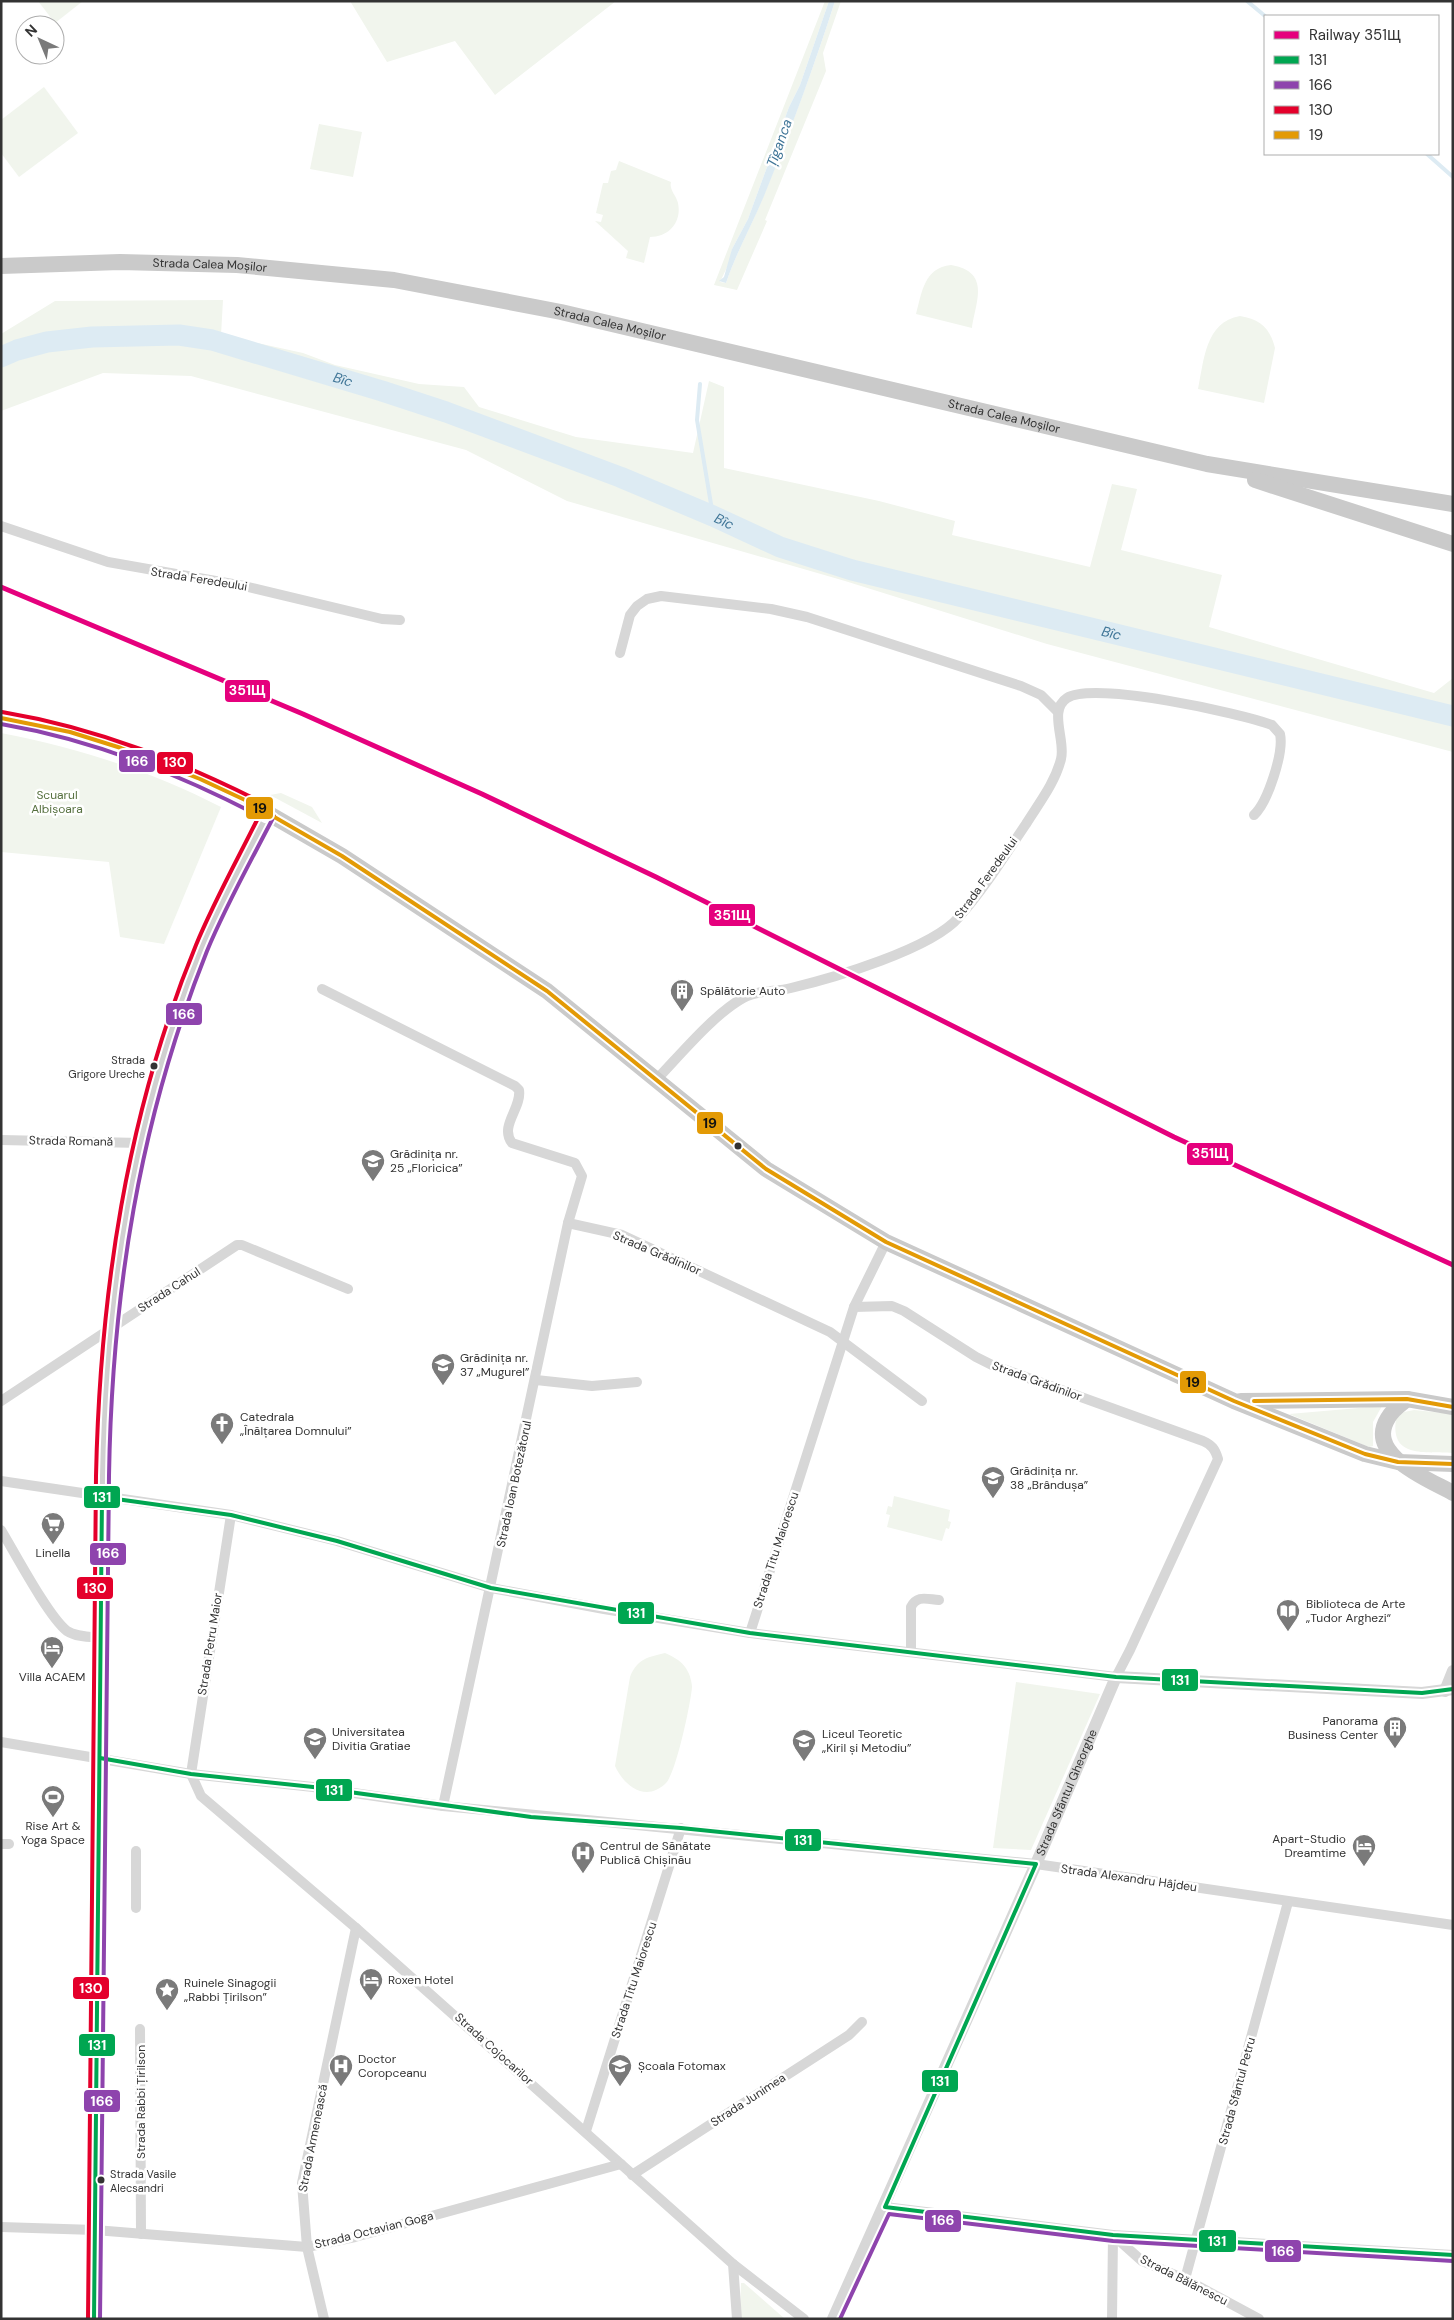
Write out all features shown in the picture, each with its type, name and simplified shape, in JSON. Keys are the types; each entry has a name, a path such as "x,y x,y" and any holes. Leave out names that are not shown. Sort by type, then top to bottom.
{"main road":[{"name":"Strada Calea Moșilor","path":"1,266 120,262 238,266 394,280 561,312 1207,464 1453,504"},
{"name":"Strada Calea Moșilor","path":"1207,464 1453,544"},
{"path":"1,718 70,732 122,748 200,779 268,813 342,856 547,991 766,1169 886,1242 1234,1401 1365,1454 1398,1462 1453,1464"},
{"path":"94,2319 102,1497 104,1405 110,1329 124,1223 141,1142 171,1035 213,922 268,813"},
{"path":"1234,1401 1407,1399 1453,1407"},
{"path":"1407,1399 1388,1416 1383,1431 1385,1446 1398,1462 1453,1493"}],"street":[{"name":"Strada Feredeului","path":"1,526 108,562 244,586 382,619 400,620"},
{"path":"620,653 630,615 637,606 647,599 661,596 738,604 807,617 1021,686 1041,695 1058,712 1066,698 1084,692 1098,692 1147,696 1272,725 1280,734 1280,750 1266,800 1254,814"},
{"name":"Strada Feredeului","path":"657,1079 697,1038 744,998 757,992 788,989 848,973 918,945 941,933 958,918 998,866 1055,779 1062,757 1058,712"},
{"name":"Strada Ioan Botezătorul","path":"322,989 515,1086 519,1090 520,1096 507,1137 512,1143 575,1163 582,1176 568,1223 536,1380 443,1806"},
{"name":"Strada Romană","path":"1,1140 141,1142"},
{"name":"Strada Grădinilor","path":"568,1223 622,1235 830,1332 922,1401"},
{"name":"Strada Titu Maiorescu","path":"750,1632 854,1307 886,1242"},
{"name":"Strada Cahul","path":"1,1402 237,1245 242,1244 348,1289"},
{"name":"Strada Grădinilor","path":"854,1307 892,1306 904,1311 976,1358 1211,1444 1216,1450 1218,1459"},
{"path":"536,1380 592,1386 637,1382"},
{"name":"Strada Sfântul Gheorghe","path":"833,2319 885,2207 1116,1677 1218,1459"},
{"path":"1,1481 231,1514 337,1541 491,1588 604,1609 750,1632 1116,1677 1422,1692 1449,1690 1453,1671"},
{"name":"Strada Petru Maior","path":"191,1774 231,1514"},
{"path":"1,1530 53,1613 66,1630 80,1636 101,1638"},
{"path":"911,1652 911,1607 914,1601 919,1598 939,1600"},
{"name":"Strada Alexandru Hâjdeu","path":"1,1742 191,1774 313,1787 443,1806 1036,1864 1453,1925"},
{"name":"Strada Cojocarilor","path":"191,1774 201,1796 356,1928 733,2264 804,2319"},
{"name":"Strada Titu Maiorescu","path":"586,2131 681,1828"},
{"path":"136,1851 136,1908"},
{"name":"Strada Sfântul Petru","path":"1185,2279 1288,1902"},
{"name":"Strada Armenească","path":"324,2319 307,2247 302,2183 356,1928"},
{"name":"Strada Junimea","path":"632,2175 849,2035 862,2022"},
{"name":"Strada Rabbi Țirilson","path":"140,2029 141,2234"},
{"name":"Strada Octavian Goga","path":"1,2227 95,2230 307,2247 355,2237 621,2164"},
{"path":"885,2207 1113,2236 1453,2255"},
{"path":"1112,2319 1113,2236"},
{"name":"Strada Bălănescu","path":"1113,2236 1142,2261 1185,2279 1259,2319"},
{"path":"733,2264 737,2319"}],"green space":[{"path":"38,1 83,1 65,15 49,15"},
{"path":"350,1 616,1 495,95 455,41 387,62"},
{"path":"825,1 829,1 800,85 789,107 748,219 732,249 730,261 720,282 726,283 783,147 835,1 841,1 823,53 826,71 765,220 767,221 737,290 714,285"},
{"path":"44,87 78,133 19,177 1,153 1,120"},
{"path":"319,124 362,132 353,177 310,169"},
{"path":"619,161 671,182 672,190 678,203 679,210 676,222 673,227 663,234 650,237 644,263 626,258 628,251 595,221 601,222 603,215 596,213 603,183 608,183 611,171 616,170"},
{"path":"951,265 972,274 976,281 978,298 972,328 916,314 923,290 930,276 942,267"},
{"path":"223,300 221,335 303,353 335,365 419,384 464,387 479,407 576,437 693,453 709,381 724,387 724,468 879,501 955,521 952,535 1090,567 1112,484 1137,489 1121,550 1222,575 1209,627 1434,693 1453,678 1453,752 1047,644 845,581 567,501 466,450 191,376 103,373 1,411 1,334 55,301"},
{"path":"1240,316 1259,322 1267,330 1275,348 1264,403 1198,389 1208,344 1213,334 1228,320"},
{"name":"Scuarul Albișoara","path":"1,733 58,746 114,762 168,782 221,807 164,944 120,937 109,862 1,852"},
{"path":"281,793 312,807 322,823 270,795"},
{"path":"1382,1406 1373,1422 1373,1446 1369,1447 1289,1414"},
{"path":"1414,1410 1453,1414 1453,1453 1421,1452 1404,1447 1398,1441 1396,1419 1404,1412"},
{"path":"894,1496 950,1510 948,1521 951,1522 949,1529 946,1528 942,1541 887,1527 890,1515 886,1514 888,1506 892,1507"},
{"path":"665,1653 678,1660 686,1668 692,1683 691,1695 682,1737 670,1777 658,1789 651,1792 643,1792 636,1790 624,1780 615,1766 630,1677 636,1666 644,1660"},
{"path":"1016,1682 1100,1694 1031,1850 993,1848"},
{"path":"741,2283 744,2283 785,2319 740,2319"}],"water":[{"path":"829,1 835,1 774,172 726,283 719,281 724,277 732,249 748,219 789,107 800,85"}],"waterway":[{"path":"1247,1 1264,15"},
{"path":"1428,155 1453,177"},
{"name":"Bîc","path":"1,357 17,350 47,342 92,337 179,335 212,340 446,412 620,477 713,516 780,547 852,570 1453,716"},
{"name":"Țîganca","path":"700,384 697,420 713,516"}],"rail line":[{"name":"351Щ","path":"1,587 303,714 482,794 656,877 1174,1137 1453,1265"}],"transit line":[{"name":"130","path":"2,712 72,727 107,737 206,776 271,807"},
{"name":"19","path":"1,718 70,732 121,748 200,779 245,800 342,856 547,991 766,1169 886,1242 1234,1401 1365,1454 1398,1462 1453,1464"},
{"name":"166","path":"1,724 70,739 104,749 202,788 265,819"},
{"name":"130","path":"88,2319 96,1476 103,1340 121,1206 151,1074 172,1009 203,928 262,810"},
{"name":"166","path":"100,2319 109,1476 111,1408 123,1275 147,1144 163,1079 183,1015 214,934 274,816"},
{"name":"19","path":"1254,1401 1407,1399 1453,1407"},
{"name":"131","path":"94,2319 102,1497 231,1515 337,1541 491,1588 750,1633 1116,1677 1422,1693 1453,1689"},
{"name":"131","path":"100,1758 191,1774 313,1787 531,1817 681,1828 1036,1864 885,2207 1113,2235 1453,2255"},
{"name":"166","path":"840,2319 889,2214 1113,2241 1453,2261"}],"place":[{"name":"Spălătorie Auto","path":"682,1012"},
{"name":"Strada Grigore Ureche","path":"154,1066"},
{"name":"Grădinița nr. 25 „Floricica”","path":"373,1182"},
{"name":"Grădinița nr. 37 „Mugurel”","path":"443,1386"},
{"name":"Catedrala „Înălțarea Domnului”","path":"222,1445"},
{"name":"Grădinița nr. 38 „Brândușa”","path":"993,1499"},
{"name":"Linella","path":"53,1545"},
{"name":"Biblioteca de Arte „Tudor Arghezi“","path":"1288,1632"},
{"name":"Villa ACAEM","path":"52,1669"},
{"name":"Panorama Business Center","path":"1395,1749"},
{"name":"Universitatea Divitia Gratiae","path":"315,1760"},
{"name":"Liceul Teoretic „Kiril și Metodiu”","path":"804,1762"},
{"name":"Rise Art & Yoga Space","path":"53,1818"},
{"name":"Apart-Studio Dreamtime","path":"1364,1867"},
{"name":"Centrul de Sănătate Publică Chișinău","path":"583,1874"},
{"name":"Roxen Hotel","path":"371,2001"},
{"name":"Ruinele Sinagogii „Rabbi Țirilson”","path":"167,2011"},
{"name":"Doctor Coropceanu","path":"341,2087"},
{"name":"Școala Fotomax","path":"620,2087"},
{"name":"Strada Vasile Alecsandri","path":"101,2180"}]}
